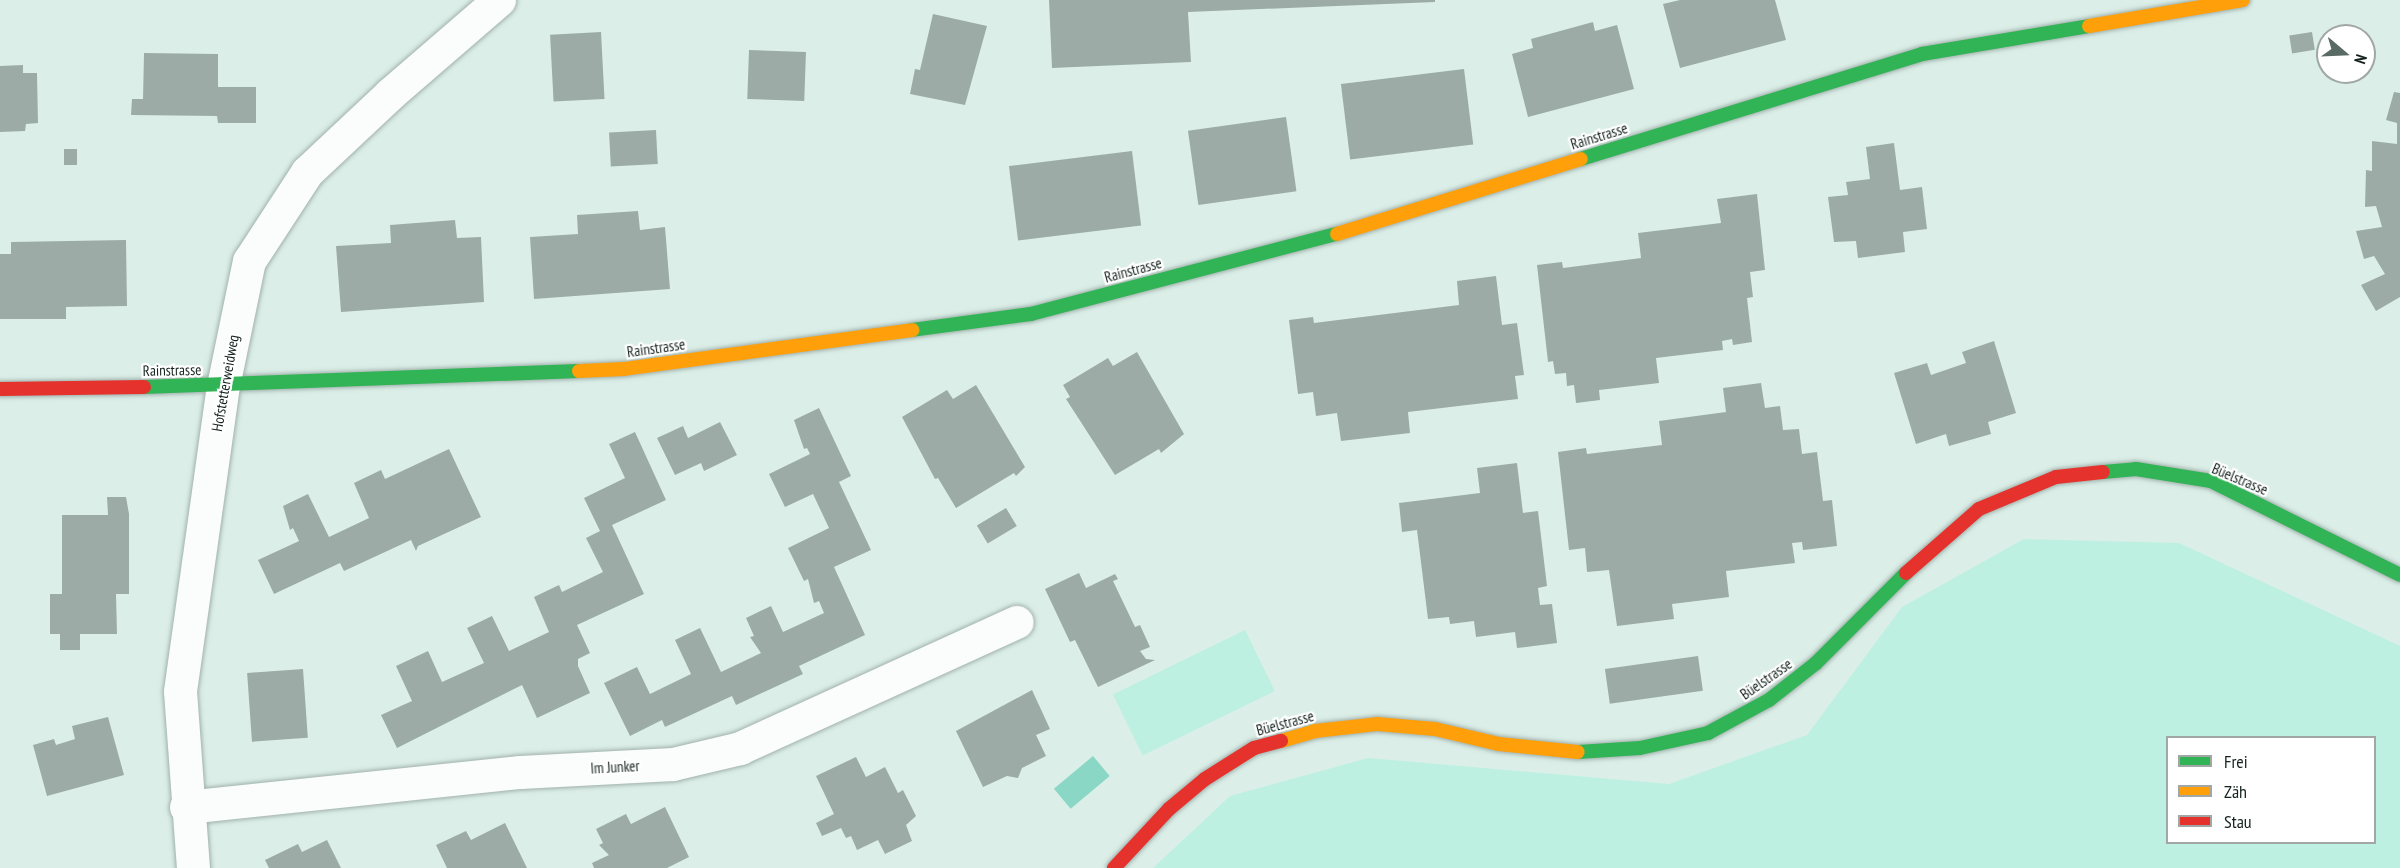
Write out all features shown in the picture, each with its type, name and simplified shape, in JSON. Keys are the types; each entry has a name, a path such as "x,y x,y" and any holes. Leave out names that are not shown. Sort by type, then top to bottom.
{"street":[{"name":"Hofstetterweidweg","path":"193,868 186,807 180,691 223,386 249,261 308,172 499,0"},
{"name":"Rainstrasse","path":"0,389 223,386 624,369 1031,314 1326,237 1922,54 2243,0"},
{"name":"Büelstrasse","path":"1114,868 1169,808 1205,779 1254,748 1315,731 1377,724 1435,729 1499,744 1594,753 1640,748 1708,733 1769,700 1816,663 1932,546 1979,509 2056,477 2136,469 2211,481 2400,575"},
{"name":"Im Junker","path":"186,807 520,772 673,764 740,748 1017,622"}],"shaded area":[{"path":"2024,539 2179,543 2400,646 2400,868 1153,868 1230,796 1368,758 1669,784 1807,735 1902,607"},
{"path":"1245,630 1275,691 1143,756 1113,694"},
{"path":"1093,756 1110,776 1071,809 1054,789"}],"building":[{"path":"1049,0 1435,0 1435,2 1188,12 1191,62 1052,68"},
{"path":"1680,0 1775,0 1786,40 1680,68 1663,4"},
{"path":"933,14 987,26 965,105 910,94 915,69 920,70"},
{"path":"1593,22 1595,31 1617,25 1634,89 1528,117 1512,54 1533,48 1531,39"},
{"path":"601,32 605,99 554,102 550,35"},
{"path":"2312,32 2315,50 2292,53 2289,36"},
{"path":"749,50 806,52 804,101 747,99"},
{"path":"144,53 218,54 218,87 256,87 256,123 218,123 217,116 131,115 132,99 143,99"},
{"path":"23,65 23,73 37,73 38,123 26,124 25,131 0,132 0,66"},
{"path":"1464,69 1473,144 1350,160 1341,84"},
{"path":"2394,92 2400,93 2400,297 2376,311 2361,285 2385,274 2374,256 2364,259 2356,231 2382,227 2376,206 2365,207 2366,170 2372,171 2372,141 2397,144 2397,123 2386,120"},
{"path":"1286,117 1296,191 1198,205 1188,131"},
{"path":"656,130 658,164 611,166 609,132"},
{"path":"1894,143 1900,190 1922,187 1927,229 1903,232 1905,252 1858,258 1856,241 1834,242 1828,197 1848,195 1846,182 1870,179 1866,147"},
{"path":"64,149 77,149 77,165 64,165"},
{"path":"1132,151 1141,225 1018,241 1009,166"},
{"path":"1757,194 1765,270 1750,272 1753,297 1747,298 1752,342 1733,345 1732,339 1722,341 1723,350 1656,358 1659,383 1599,390 1600,400 1576,403 1574,385 1567,386 1566,373 1555,374 1553,361 1548,362 1537,265 1562,262 1563,268 1641,258 1638,233 1721,223 1717,199"},
{"path":"638,211 640,230 665,227 670,289 534,299 530,237 578,234 577,215"},
{"path":"455,220 457,238 481,237 484,302 341,312 336,246 391,243 390,225"},
{"path":"126,240 127,306 66,307 66,319 0,319 0,254 11,254 11,242"},
{"path":"1496,276 1502,325 1517,323 1524,375 1515,376 1518,399 1408,412 1410,433 1341,441 1337,413 1316,416 1313,392 1298,394 1289,320 1313,317 1314,323 1459,305 1457,281"},
{"path":"1994,341 2016,413 1988,422 1991,434 1949,446 1946,434 1916,444 1894,373 1927,363 1931,375 1966,363 1962,352"},
{"path":"1137,352 1184,434 1161,453 1159,449 1115,475 1066,399 1070,397 1063,385 1108,358 1113,366"},
{"path":"1761,383 1765,408 1780,406 1783,430 1799,429 1802,454 1817,452 1823,501 1832,500 1837,546 1803,550 1802,542 1792,543 1795,563 1726,571 1729,597 1672,604 1674,619 1617,626 1609,570 1587,572 1585,548 1569,550 1558,452 1586,448 1587,454 1662,445 1659,421 1726,412 1723,388"},
{"path":"976,385 1025,467 1016,476 1014,473 956,508 938,478 935,479 902,417 947,390 953,399"},
{"path":"819,408 851,476 839,482 871,550 834,567 865,635 799,666 803,674 736,705 732,696 665,727 662,720 630,736 604,683 637,667 650,694 691,674 675,640 700,628 721,672 761,653 750,637 754,636 746,618 771,606 783,632 824,613 819,601 814,603 808,579 804,581 788,548 829,528 813,494 785,507 769,474 810,454 807,448 804,449 794,420"},
{"path":"720,422 737,455 704,471 701,463 675,475 657,438 683,426 688,438"},
{"path":"635,432 666,500 612,525 644,594 577,625 590,653 578,659 578,666 590,693 537,718 522,685 397,748 381,715 412,701 396,666 428,651 442,682 484,663 467,628 492,616 509,651 549,632 534,597 559,585 562,592 603,572 586,538 600,531 584,498 625,478 609,444"},
{"path":"449,449 481,517 418,546 416,551 411,540 344,571 340,563 274,594 258,560 299,541 293,528 290,530 283,506 308,494 329,537 369,518 354,483 381,470 385,479"},
{"path":"1517,463 1523,513 1538,511 1547,586 1538,588 1540,605 1552,604 1557,643 1517,648 1515,632 1476,637 1474,621 1450,624 1449,617 1428,619 1417,530 1402,532 1399,503 1480,493 1477,468"},
{"path":"107,497 126,497 129,514 129,594 116,594 117,634 80,634 80,650 60,650 60,634 50,634 50,594 62,594 62,515 108,515"},
{"path":"1006,508 1017,526 988,544 977,526"},
{"path":"1079,573 1086,588 1115,574 1118,579 1113,581 1135,627 1140,625 1150,647 1140,651 1146,659 1155,660 1098,687 1075,640 1070,642 1045,589"},
{"path":"1698,656 1703,691 1610,704 1605,669"},
{"path":"303,669 308,738 252,742 247,673"},
{"path":"1032,690 1050,729 1036,735 1046,756 1022,768 1018,778 1007,776 983,787 956,731"},
{"path":"108,717 124,775 47,796 33,745 54,739 56,745 75,739 72,726"},
{"path":"856,757 866,777 885,767 898,793 903,790 916,816 906,825 912,841 885,854 878,840 857,850 851,836 846,838 841,828 822,836 816,823 834,814 816,776"},
{"path":"665,807 689,857 667,868 594,868 592,863 609,855 599,845 603,843 596,829 626,814 631,824"},
{"path":"505,823 527,868 447,868 436,845 466,831 471,840"},
{"path":"327,840 341,868 269,868 265,860 298,844 302,852"}],"traffic: fast":[{"path":"1581,159 1922,54 2089,26"},
{"path":"912,330 1031,314 1337,234"},
{"path":"144,387 579,371"},
{"path":"2103,472 2136,469 2211,481 2400,575"},
{"path":"1578,752 1640,748 1708,733 1769,700 1816,663 1906,573"}],"traffic: slow":[{"path":"2089,26 2243,0"},
{"path":"1337,234 1581,159"},
{"path":"579,371 624,369 912,330"},
{"path":"1281,741 1315,731 1377,724 1435,729 1499,744 1578,752"}],"traffic: jam":[{"path":"0,389 144,387"},
{"path":"1906,573 1979,509 2056,477 2103,472"},
{"path":"1114,868 1169,809 1205,779 1254,748 1281,741"}]}
